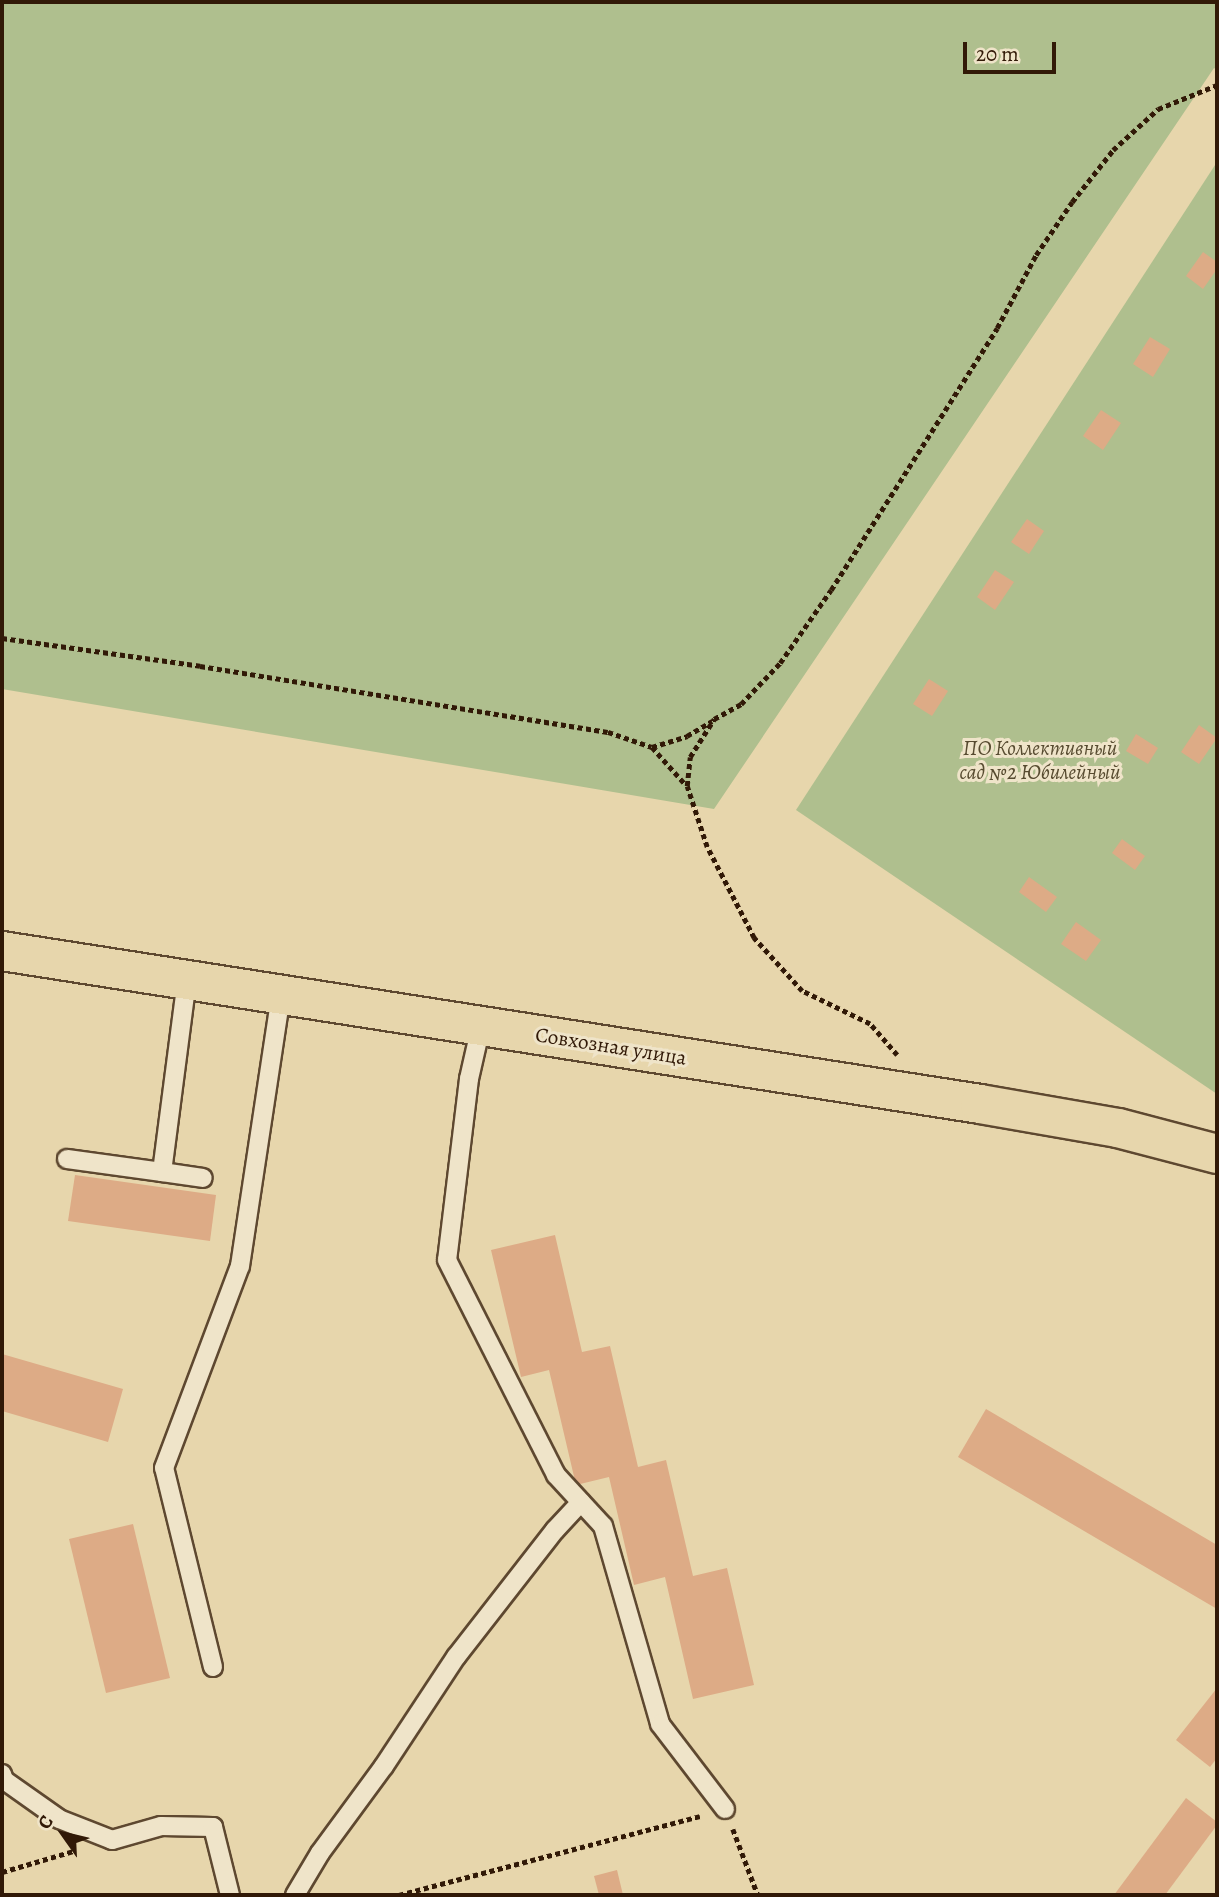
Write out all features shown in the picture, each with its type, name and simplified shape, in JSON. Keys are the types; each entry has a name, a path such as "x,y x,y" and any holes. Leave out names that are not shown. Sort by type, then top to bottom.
{"main road":[{"name":"Совхозная улица","path":"2,951 1104,1125 1217,1154"}],"lane":[{"path":"162,1172 187,979"},
{"path":"213,1667 164,1468 240,1266 281,994"},
{"path":"481,1026 469,1079 447,1260 556,1475 603,1526 660,1724 725,1809"},
{"path":"67,1159 203,1178"},
{"path":"295,1895 320,1853 384,1766 456,1657 581,1502"},
{"path":"2,1774 4,1780 59,1819 112,1840 161,1826 213,1827 230,1895"}],"path":[{"path":"652,747 687,736 741,704 780,663 831,590 998,328 1036,255 1072,202 1113,150 1158,109 1217,85"},
{"path":"2,638 200,666 608,732 652,747 687,786 707,847 754,938 802,991 870,1024 898,1055"},
{"path":"687,786 690,757 714,719"},
{"path":"399,1895 725,1809 758,1895"},
{"path":"2,1872 112,1840"}],"green space":[{"path":"2,2 1217,2 1217,70 1214,68 714,809 2,689"},
{"name":"ПО Коллективный сад №2 Юбилейный","path":"1217,162 1217,1094 796,810"}],"building":[{"path":"1203,252 1217,262 1217,269 1203,289 1186,276"},
{"path":"1150,337 1170,349 1153,377 1133,364"},
{"path":"1101,410 1121,423 1103,450 1083,436"},
{"path":"1027,519 1044,531 1029,554 1011,542"},
{"path":"995,570 1014,582 995,610 977,597"},
{"path":"929,679 948,691 932,716 913,704"},
{"path":"1199,725 1217,738 1199,764 1181,752"},
{"path":"1136,734 1158,748 1148,764 1126,751"},
{"path":"1122,839 1145,856 1135,870 1112,853"},
{"path":"1029,877 1057,897 1046,912 1019,892"},
{"path":"1076,922 1101,940 1086,961 1061,944"},
{"path":"75,1175 216,1195 210,1241 68,1221"},
{"path":"555,1235 582,1352 610,1346 638,1467 666,1460 693,1576 727,1568 754,1685 693,1699 665,1577 634,1585 609,1477 576,1485 549,1370 521,1377 491,1250"},
{"path":"2,1354 123,1389 108,1442 2,1411"},
{"path":"986,1409 1217,1545 1217,1609 958,1457"},
{"path":"133,1524 170,1678 106,1693 69,1539"},
{"path":"1217,1688 1217,1758 1210,1767 1176,1740"},
{"path":"1186,1798 1217,1822 1217,1825 1165,1895 1114,1895"},
{"path":"617,1870 623,1895 599,1895 594,1876"}]}
